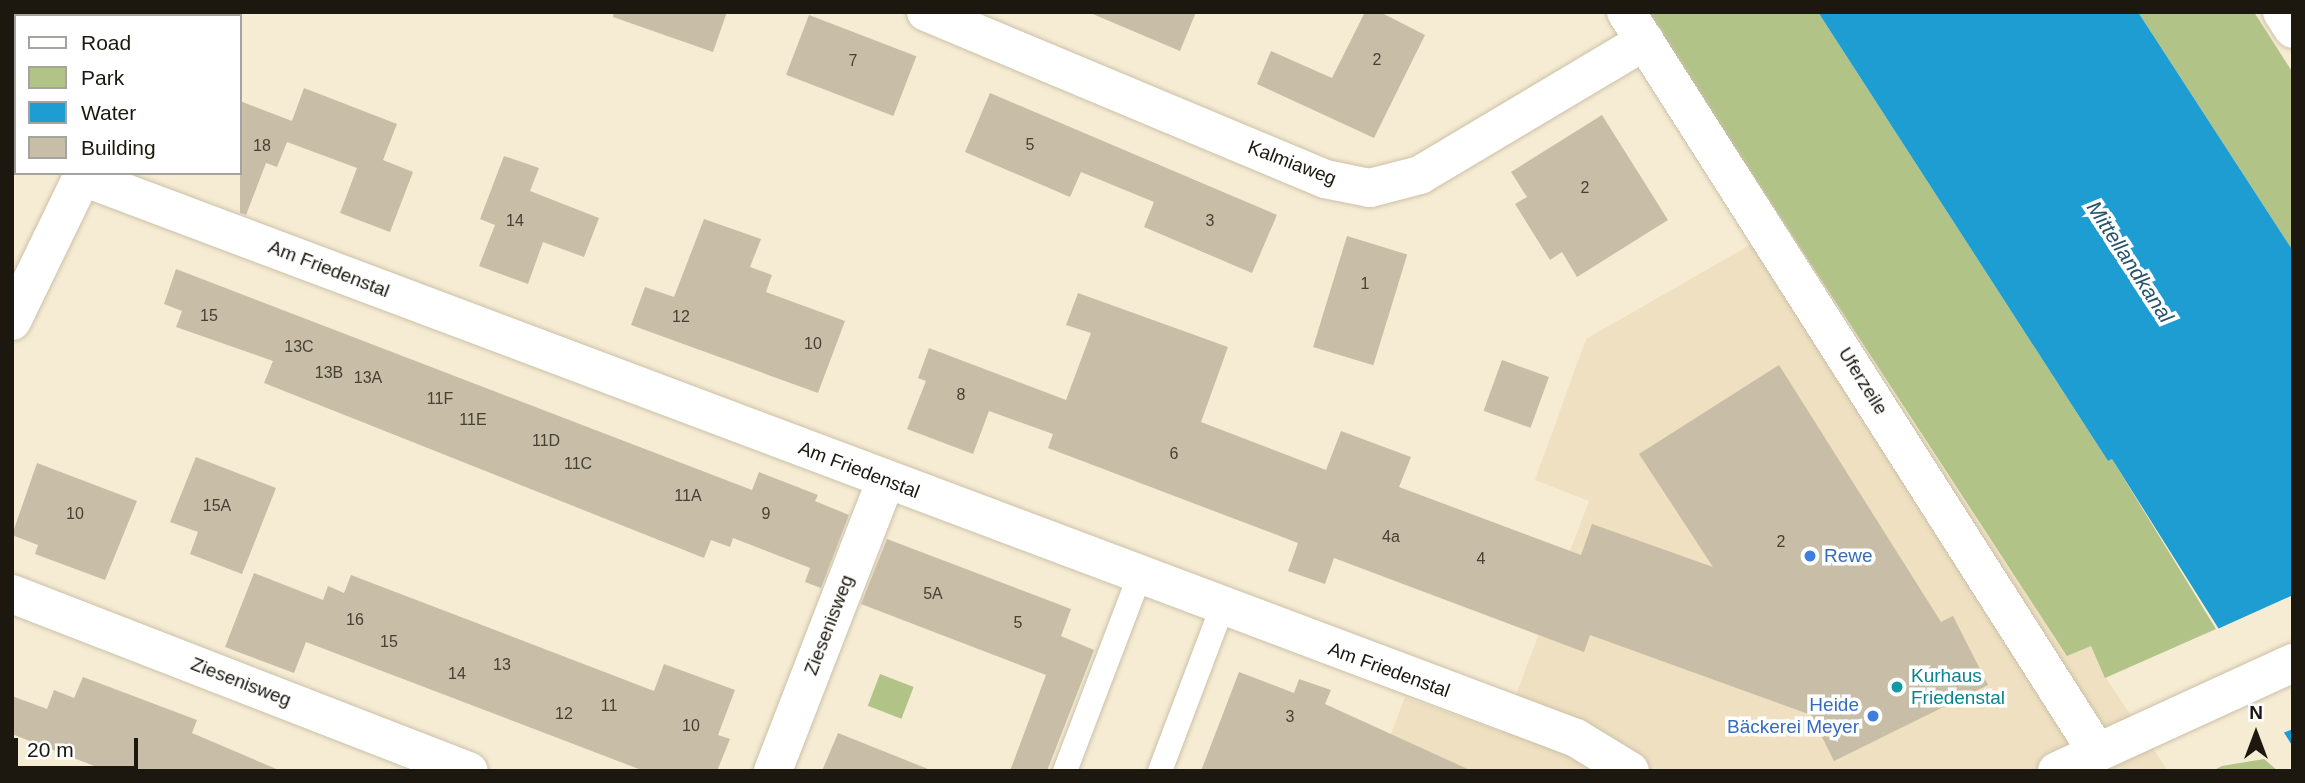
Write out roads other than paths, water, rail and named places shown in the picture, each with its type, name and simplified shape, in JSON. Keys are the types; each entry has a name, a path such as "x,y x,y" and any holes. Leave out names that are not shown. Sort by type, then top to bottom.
{"street":[{"name":"Kalmiaweg","path":"926,12 1325,179 1370,188 1420,174 1636,27"},
{"path":"2282,12 2293,29"},
{"name":"Uferzeile","path":"1636,27 2097,752"},
{"path":"12,321 84,175"},
{"name":"Am Friedenstal","path":"84,175 1139,577 1576,738 1630,771"},
{"name":"Ziesenisweg","path":"773,771 886,480"},
{"name":"Ziesenisweg","path":"12,594 469,771"},
{"path":"2057,771 2293,663"}],"lane":[{"path":"1065,771 1139,577"},
{"path":"1160,771 1222,608"}],"water":[{"name":"Mittellandkanal","path":"1818,12 2138,12 2293,251 2293,747 2112,459 2108,461"}],"place":[{"name":"Rewe","path":"1810,556"},
{"name":"Kurhaus Friedenstal","path":"1897,687"},
{"name":"Heide Bäckerei Meyer","path":"1873,716"}]}
